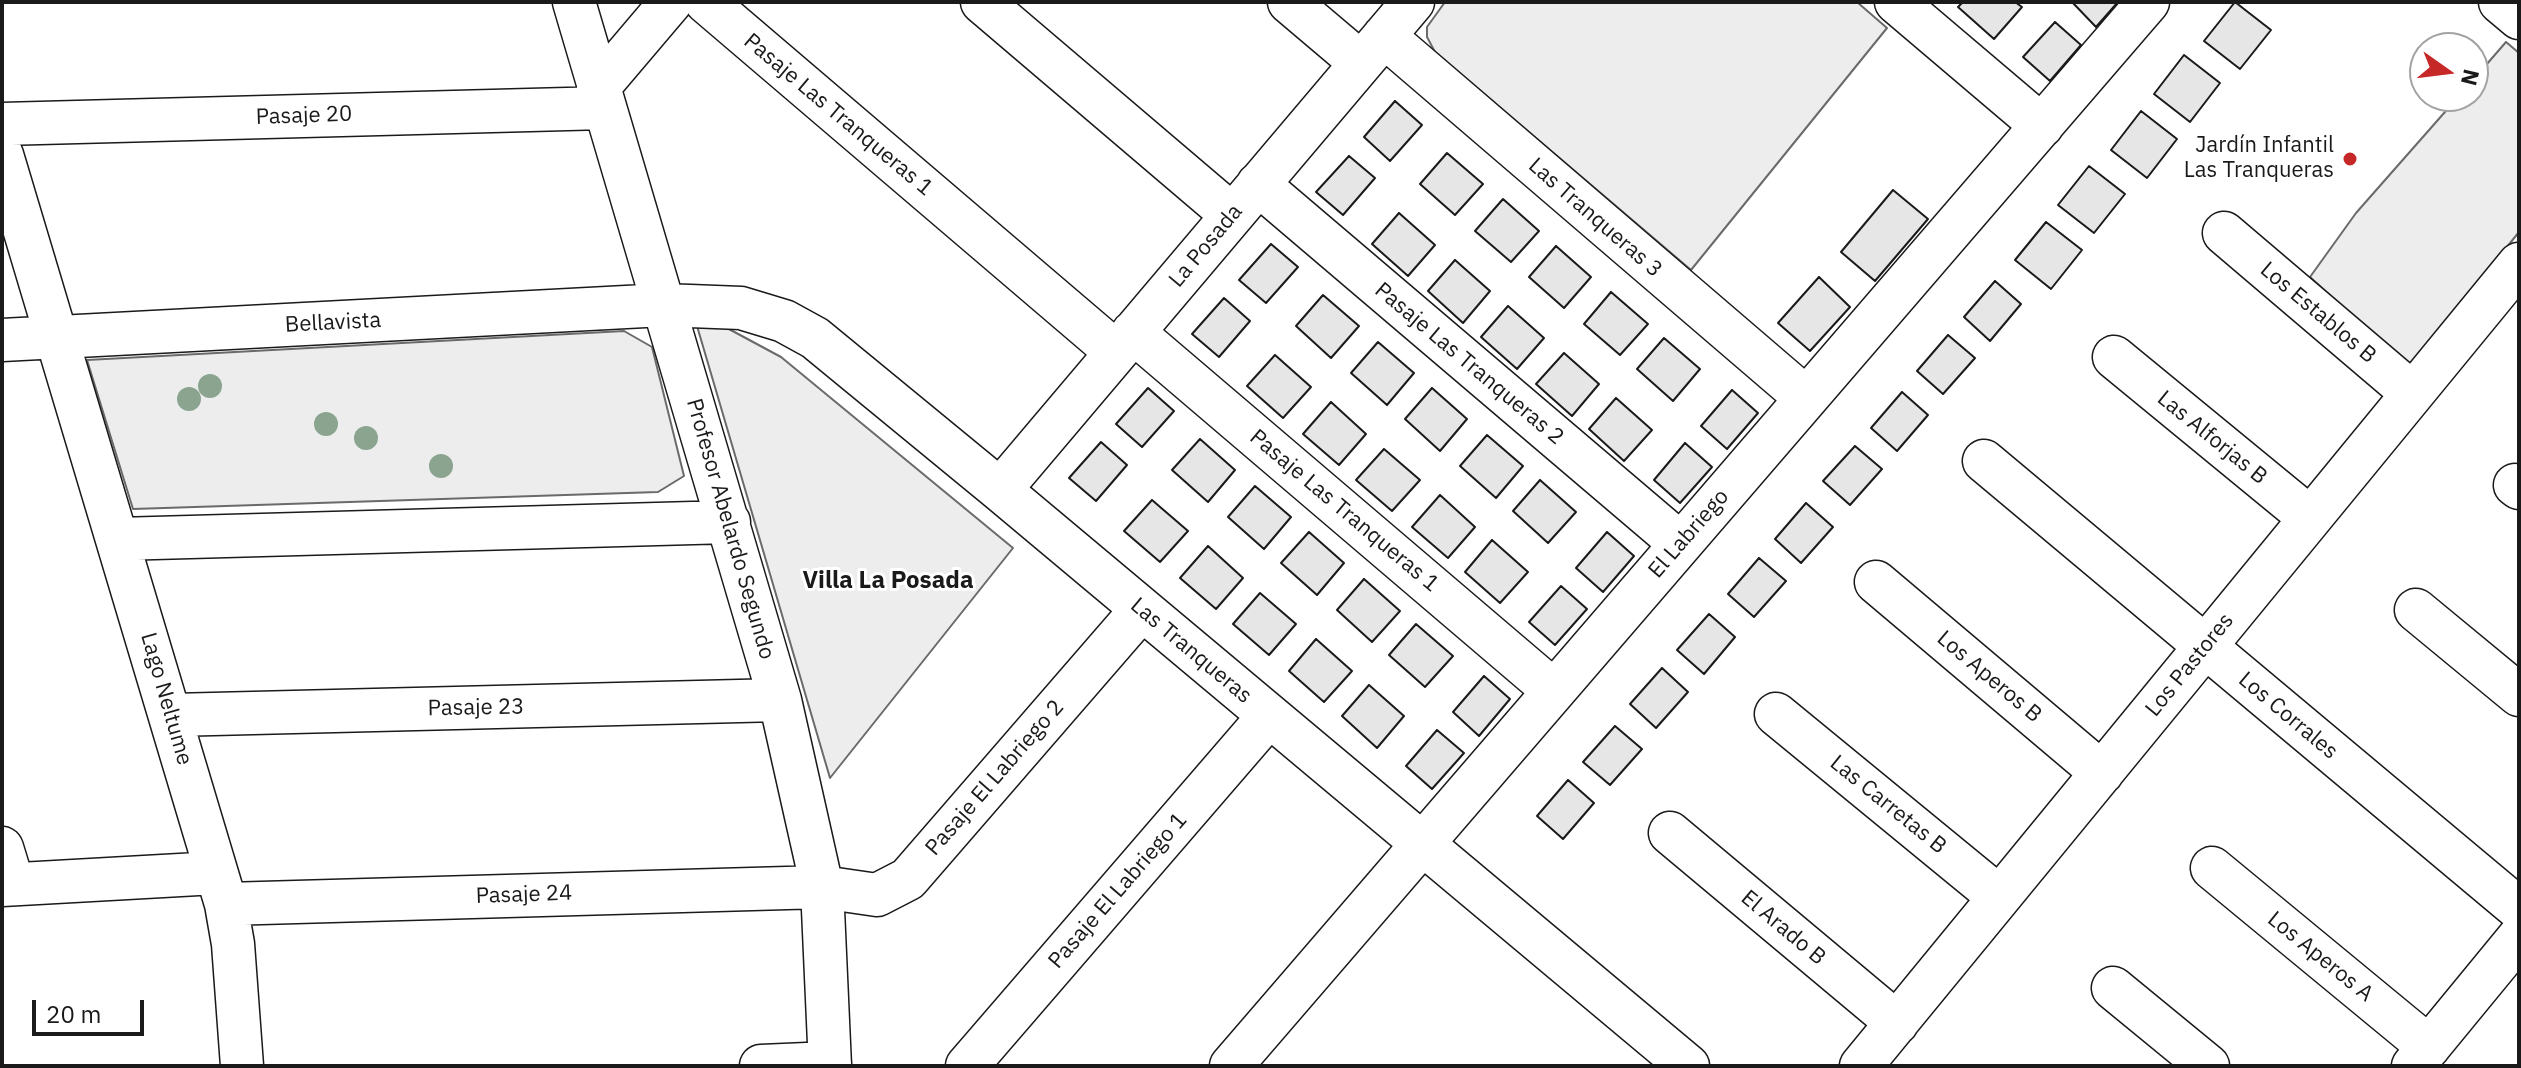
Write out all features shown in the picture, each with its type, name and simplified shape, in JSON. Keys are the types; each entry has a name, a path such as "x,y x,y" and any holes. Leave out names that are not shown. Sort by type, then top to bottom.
{"street":[{"name":"Profesor Abelardo Segundo","path":"574,2 780,700 822,887 830,1065"},
{"path":"602,98 671,2"},
{"name":"Pasaje Las Tranqueras 1","path":"706,2 1554,691"},
{"name":"Pasaje Las Tranqueras 2","path":"982,2 1245,200 1681,544"},
{"name":"Las Tranqueras 3","path":"1289,2 1372,49 1806,398"},
{"name":"La Posada","path":"1000,490 1413,2"},
{"path":"1896,2 2042,126"},
{"name":"El Labriego","path":"1231,1066 2148,2"},
{"path":"2500,2 2519,18"},
{"name":"Pasaje 20","path":"2,124 602,98"},
{"name":"Lago Neltume","path":"2,155 172,715 221,888 233,944 242,1066"},
{"name":"Los Establos B","path":"2224,233 2412,393"},
{"name":"Los Pastores","path":"1861,1066 2519,264"},
{"name":"Bellavista","path":"2,340 664,305"},
{"name":"Las Tranqueras","path":"664,305 741,308 784,321 815,338 1688,1066"},
{"name":"Las Alforjas B","path":"2114,357 2310,518"},
{"name":"Los Corrales","path":"1984,461 2519,909"},
{"path":"118,539 729,522"},
{"name":"Los Aperos B","path":"1876,582 2102,773"},
{"name":"Pasaje El Labriego 2","path":"822,887 877,895 908,879 1142,609"},
{"path":"2416,610 2519,695"},
{"name":"Pasaje 23","path":"172,715 780,700"},
{"name":"Las Carretas B","path":"1776,714 1999,897"},
{"name":"Pasaje El Labriego 1","path":"967,1066 1269,716"},
{"name":"El Arado B","path":"1670,833 1897,1023"},
{"name":"Los Aperos A","path":"2212,868 2421,1056"},
{"name":"Pasaje 24","path":"6,872 221,888 822,887"},
{"path":"2421,1056 2519,937"},
{"path":"2113,988 2208,1066"},
{"path":"761,1066 830,1065"}],"shaded area":[{"path":"1445,2 1857,2 1887,28 1691,270 1435,52 1427,37 1427,27"},
{"path":"2506,42 2519,53 2519,232 2409,368 2310,277 2356,213 2445,112 2489,112 2489,62"},
{"path":"697,326 727,328 781,357 1013,548 830,778"},
{"path":"624,331 652,347 684,476 658,492 133,509 87,360"}],"building":[{"path":"1963,2 2015,2 2022,7 1994,39 1958,7"},
{"path":"2072,2 2118,2 2096,27"},
{"path":"2235,2 2271,30 2240,69 2204,41"},
{"path":"2055,22 2081,45 2050,81 2023,57"},
{"path":"2184,55 2220,83 2190,122 2154,94"},
{"path":"1395,101 1422,125 1390,161 1364,137"},
{"path":"2141,111 2177,139 2147,178 2111,150"},
{"path":"1447,153 1483,184 1455,215 1420,184"},
{"path":"1349,156 1375,178 1343,215 1316,192"},
{"path":"2089,166 2125,194 2094,233 2058,205"},
{"path":"1893,190 1928,219 1875,281 1841,252"},
{"path":"1503,199 1539,231 1511,262 1475,231"},
{"path":"1399,213 1435,245 1408,276 1372,244"},
{"path":"2046,222 2082,250 2051,289 2015,260"},
{"path":"1271,244 1298,267 1266,303 1239,280"},
{"path":"1556,246 1591,277 1564,308 1529,277"},
{"path":"1455,260 1490,291 1463,323 1428,291"},
{"path":"1819,277 1850,307 1810,351 1778,323"},
{"path":"1995,281 2021,304 1990,341 1964,317"},
{"path":"1611,292 1648,324 1620,355 1584,324"},
{"path":"1323,295 1359,326 1331,358 1296,326"},
{"path":"1224,298 1250,321 1219,357 1192,334"},
{"path":"1508,306 1544,338 1517,369 1481,337"},
{"path":"1948,335 1975,358 1943,394 1917,371"},
{"path":"1664,338 1700,369 1673,401 1637,369"},
{"path":"1378,342 1414,373 1387,405 1351,373"},
{"path":"1564,353 1599,384 1572,416 1536,384"},
{"path":"1275,355 1311,387 1283,418 1247,386"},
{"path":"1148,388 1174,411 1142,447 1116,424"},
{"path":"1432,388 1467,419 1440,451 1405,419"},
{"path":"1732,390 1758,413 1727,449 1701,426"},
{"path":"1902,392 1928,415 1897,451 1871,428"},
{"path":"1616,398 1652,430 1624,461 1589,429"},
{"path":"1331,402 1366,434 1339,465 1303,434"},
{"path":"1487,435 1523,466 1496,498 1460,466"},
{"path":"1200,439 1235,470 1208,502 1172,470"},
{"path":"1101,442 1127,465 1096,501 1069,478"},
{"path":"1685,443 1712,467 1680,503 1654,480"},
{"path":"1855,446 1882,469 1850,505 1823,481"},
{"path":"1384,449 1420,480 1392,511 1356,480"},
{"path":"1540,480 1576,512 1548,543 1513,511"},
{"path":"1255,486 1291,517 1264,549 1228,517"},
{"path":"1440,495 1475,527 1448,558 1412,527"},
{"path":"1152,500 1188,531 1160,562 1124,531"},
{"path":"1806,503 1833,527 1801,563 1775,539"},
{"path":"1309,532 1344,563 1317,595 1281,563"},
{"path":"1607,532 1634,556 1603,592 1576,568"},
{"path":"1492,540 1528,572 1500,603 1465,572"},
{"path":"1208,546 1243,578 1216,609 1180,578"},
{"path":"1759,558 1786,581 1754,617 1728,594"},
{"path":"1364,579 1400,611 1372,642 1337,610"},
{"path":"1561,586 1587,609 1555,645 1529,622"},
{"path":"1260,593 1296,624 1269,655 1233,624"},
{"path":"1709,614 1735,637 1704,674 1677,650"},
{"path":"1416,624 1453,656 1425,687 1389,655"},
{"path":"1316,639 1352,671 1324,702 1289,671"},
{"path":"1662,668 1688,692 1656,728 1630,704"},
{"path":"1484,676 1510,699 1479,736 1453,712"},
{"path":"1369,685 1404,716 1377,748 1342,716"},
{"path":"1615,726 1642,749 1610,785 1583,762"},
{"path":"1437,730 1464,753 1432,789 1406,766"},
{"path":"1568,780 1594,803 1563,839 1537,816"}],"place":[{"name":"Jardín Infantil Las Tranqueras","path":"2350,159"}],"district":[{"name":"Villa La Posada","path":"888,581"}]}
